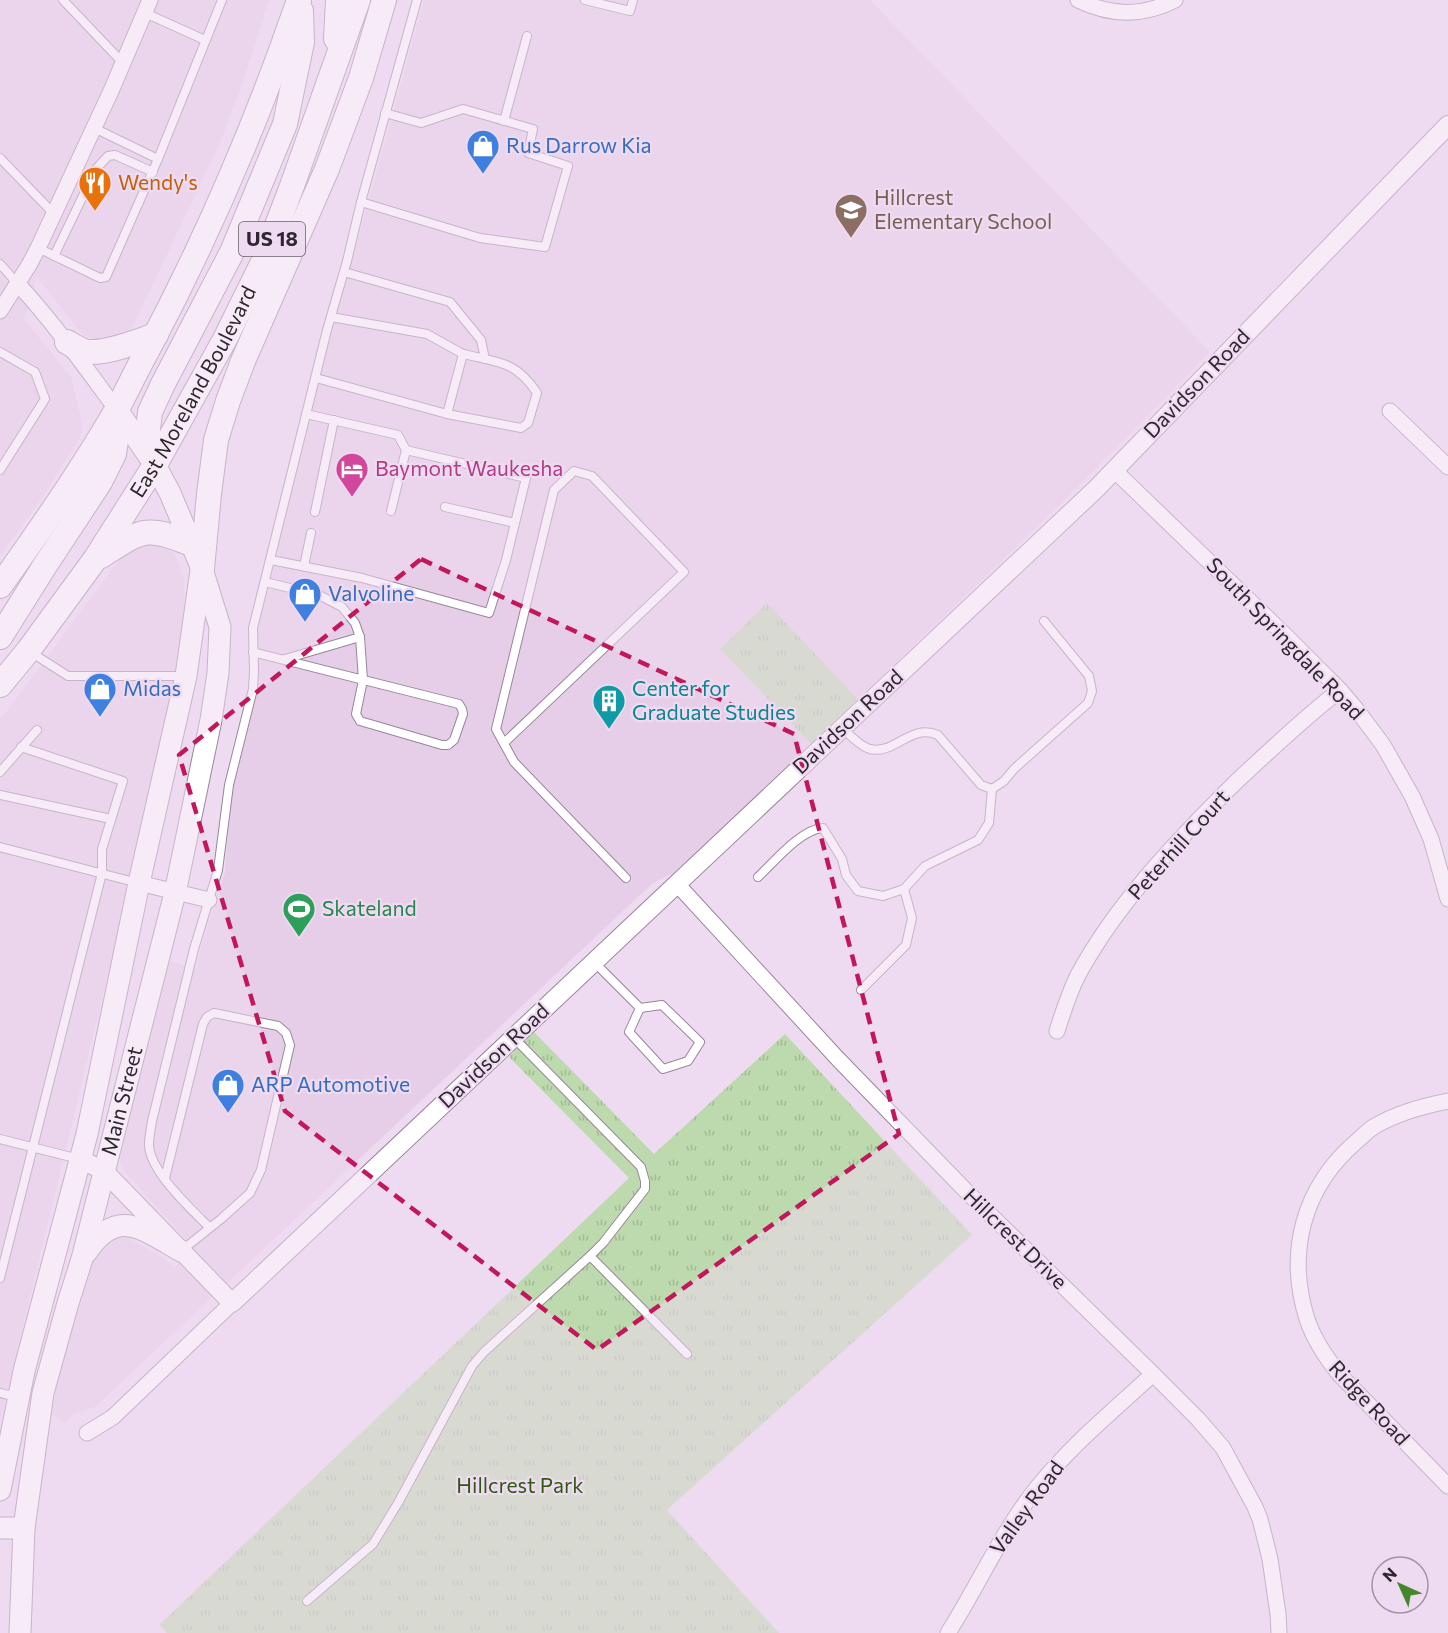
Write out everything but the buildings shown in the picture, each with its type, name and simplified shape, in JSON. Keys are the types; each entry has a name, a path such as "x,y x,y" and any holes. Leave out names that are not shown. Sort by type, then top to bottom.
{"main road":[{"name":"US 18","path":"0,586 43,526 117,410 156,335 215,215 274,73 300,0"},
{"path":"155,465 147,438 150,412 232,252 285,124 302,42 300,0"},
{"path":"334,69 338,0"},
{"name":"East Moreland Boulevard","path":"0,685 28,651 96,558 155,465 225,339 263,262 358,0"},
{"path":"202,569 216,440 228,400 327,169 361,78 384,0"},
{"path":"67,342 86,351 101,352 156,335"},
{"path":"0,637 100,482 114,454 117,410"},
{"name":"Main Street","path":"20,1633 24,1528 44,1393 82,1259 175,893 211,720 218,673 220,627 202,569 170,493 155,465 117,410"},
{"path":"96,558 134,536 146,532 170,535 191,544"},
{"name":"Main Street","path":"0,1490 9,1395 24,1371 94,1101 139,883 186,676 202,569"},
{"path":"186,676 195,681 203,693 197,735 201,763"},
{"path":"82,1259 93,1242 106,1230 117,1226 130,1225 140,1228 181,1251"},
{"path":"0,1528 24,1528"}],"street":[{"path":"1078,0 1102,10 1132,14 1162,7 1175,0"},
{"path":"0,311 38,248 147,7"},
{"name":"Davidson Road","path":"87,1433 113,1417 1031,550 1114,470 1448,125"},
{"path":"18,284 67,342 117,410"},
{"path":"1390,411 1448,467"},
{"name":"South Springdale Road","path":"1114,470 1340,690 1383,746 1412,796 1445,873 1448,899"},
{"name":"Peterhill Court","path":"1057,1031 1065,1005 1078,976 1095,947 1128,901 1175,844 1254,766 1340,690"},
{"path":"139,883 209,900"},
{"name":"Hillcrest Drive","path":"677,884 838,1059 966,1191 1198,1419 1223,1448 1256,1507 1270,1559 1278,1614 1278,1633"},
{"name":"Ridge Road","path":"1448,1101 1405,1112 1385,1121 1372,1128 1342,1154 1314,1195 1300,1241 1298,1267 1299,1284 1308,1320 1324,1354 1339,1374 1448,1486"},
{"path":"80,1159 104,1171 232,1304"},
{"name":"Valley Road","path":"948,1633 1014,1520 1035,1490 1059,1461 1153,1374"}],"lane":[{"path":"63,0 123,63"},
{"path":"38,248 100,278 106,277 153,172 222,0"},
{"path":"209,1227 180,1198 155,1166 148,1146 152,1121 194,949 218,870 229,785 252,689 253,628 331,316 417,0"},
{"path":"585,0 630,11 633,0"},
{"path":"147,7 205,40"},
{"path":"504,121 527,36"},
{"path":"362,202 480,238 545,248 568,166 528,153 533,129 463,109 421,123 385,113"},
{"path":"94,128 158,159"},
{"path":"54,256 96,170 108,156 115,155 153,172"},
{"path":"0,158 54,214"},
{"path":"0,264 18,284"},
{"path":"344,272 450,302 481,340 484,359"},
{"path":"316,378 447,414 521,428 528,423 537,393 528,379 508,364 463,354 427,334 331,316"},
{"path":"0,352 34,372 45,399 0,470"},
{"path":"447,414 463,354"},
{"path":"306,414 398,435 406,450 391,511"},
{"path":"315,512 334,420"},
{"path":"271,560 362,578 489,613 506,560 526,478 406,450"},
{"path":"504,743 684,572 592,476 574,471 554,490 496,729 514,762 626,878"},
{"path":"445,507 515,523"},
{"path":"304,566 311,532"},
{"path":"253,652 363,680 459,704 463,714 454,740 448,745 442,745 360,721 356,714 363,680 360,637 355,623 342,607 319,595 265,582"},
{"path":"992,789 1004,781 1014,769 1088,704 1092,691 1089,676 1044,621"},
{"path":"284,660 360,637"},
{"path":"28,651 68,676 186,676"},
{"path":"842,728 867,749 883,750 911,735 930,731 938,735 981,785 992,789"},
{"path":"0,772 37,730"},
{"path":"0,1278 102,873 102,849 123,781 21,747"},
{"path":"758,877 803,834 815,828 823,828 842,859 846,875 858,891 883,896 904,889 925,866 978,840 989,822 992,789"},
{"path":"0,795 111,819"},
{"path":"0,847 139,883"},
{"path":"861,990 906,945 912,918 904,889"},
{"path":"594,962 640,1008"},
{"path":"662,1005 700,1042 688,1061 663,1069 629,1032 640,1008 662,1005"},
{"path":"165,1178 203,1024 207,1017 214,1013 278,1026 286,1033 290,1045 261,1170 250,1192 181,1251"},
{"path":"307,1601 373,1544 398,1503 472,1366 484,1352 603,1243 645,1189 640,1167 514,1037"},
{"path":"0,1139 80,1159"},
{"path":"590,1256 687,1354"}],"highlighted area":[{"path":"421,559 794,734 899,1134 597,1350 285,1111 179,755"}],"shaded area":[{"path":"0,0 269,0 241,88 220,143 133,326 124,335 102,342 83,335 37,277 24,319 71,377 83,427 79,440 34,510 0,556"},
{"path":"424,0 870,0 1210,352 1074,491 858,699 767,604 720,649 811,744 673,873 653,883 95,1407 73,1414 65,1423 48,1412 89,1259 117,1235 125,1236 164,1258 174,1267 193,1247 123,1170 119,1158 119,1147 165,960 196,969 225,872 234,782 258,688 258,629 327,351"},
{"path":"142,543 163,545 175,554 184,580 185,618 171,713 0,1422 0,718 120,559"}],"green space":[{"path":"767,603 858,699 811,744 720,649"},
{"name":"Hillcrest Park","path":"534,1032 654,1154 785,1034 972,1235 667,1510 779,1633 167,1633 159,1625 629,1178 509,1057"}],"place":[{"name":"Rus Darrow Kia","path":"483,175"},
{"name":"Wendy's","path":"95,212"},
{"name":"Hillcrest Elementary School","path":"851,239"},
{"name":"Baymont Waukesha","path":"352,498"},
{"name":"Valvoline","path":"305,623"},
{"name":"Midas","path":"100,718"},
{"name":"Center for Graduate Studies","path":"609,730"},
{"name":"Skateland","path":"299,938"},
{"name":"ARP Automotive","path":"228,1114"}]}
